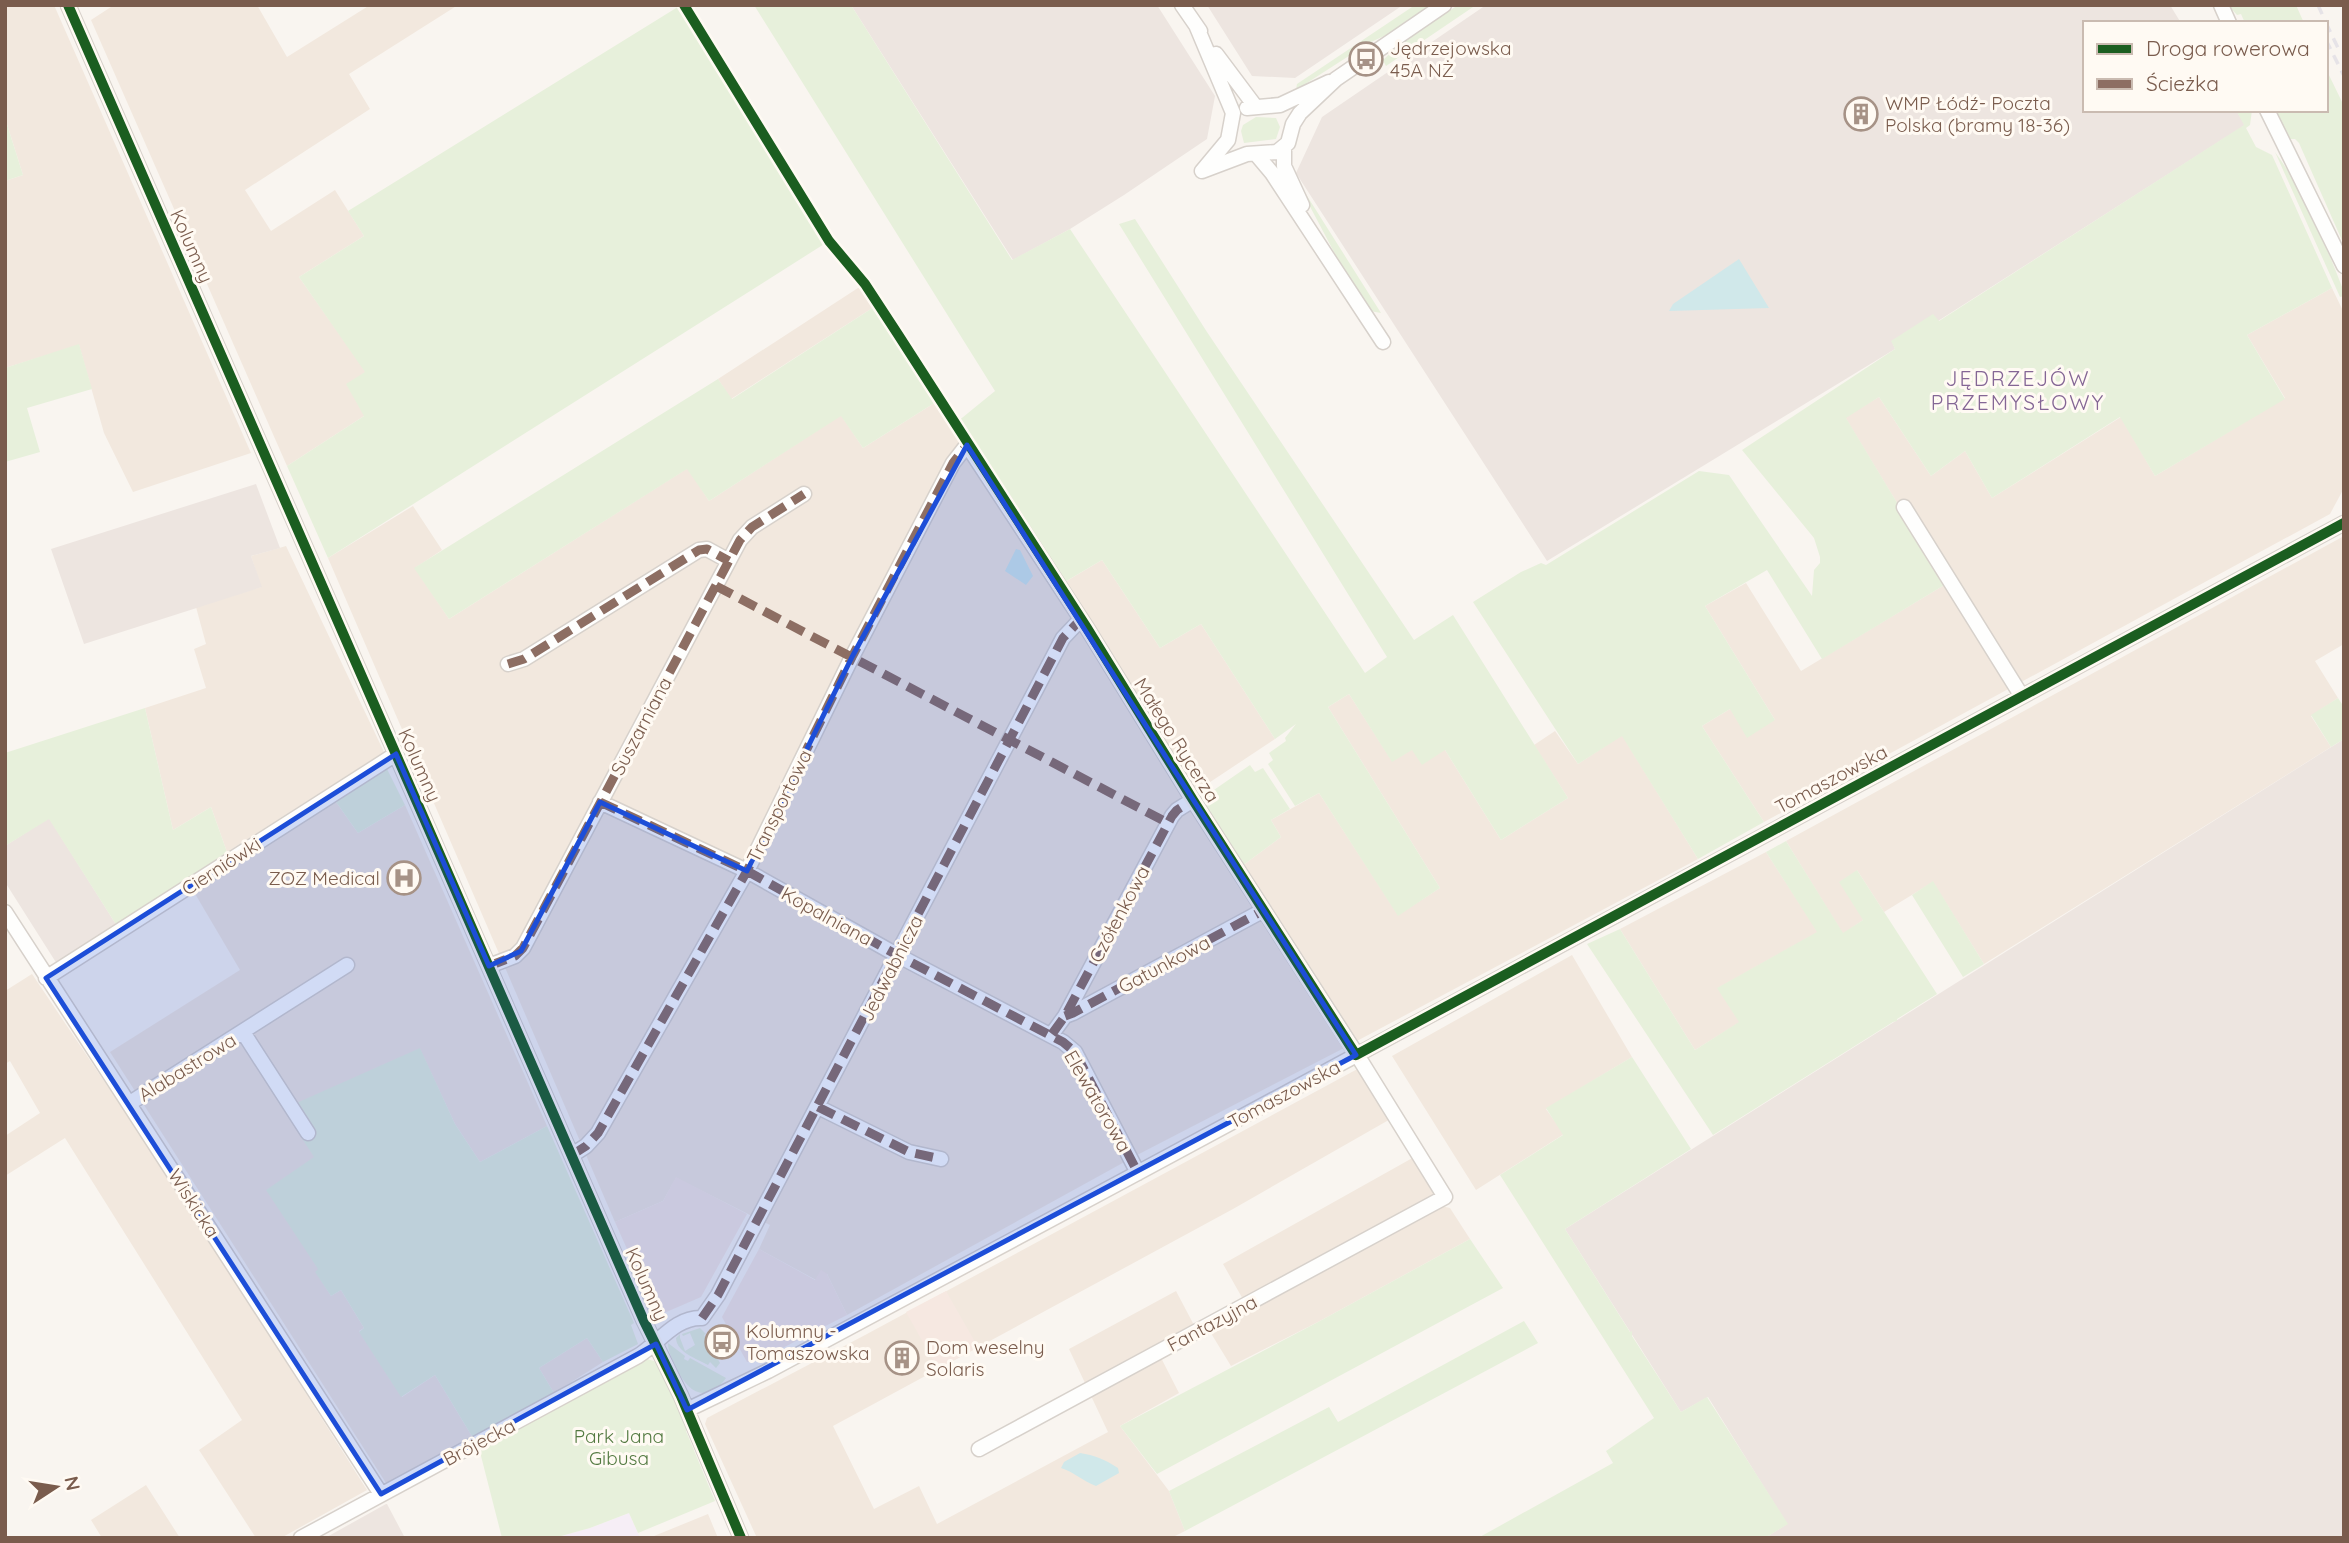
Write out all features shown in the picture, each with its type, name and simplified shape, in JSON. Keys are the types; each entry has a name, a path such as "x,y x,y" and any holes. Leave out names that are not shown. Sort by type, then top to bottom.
{"street":[{"name":"Kolumny","path":"68,5 741,1538"},
{"path":"1182,5 1255,106"},
{"path":"1320,244 1284,166 1284,147 1300,113 1336,79 1444,5"},
{"path":"2221,5 2228,21"},
{"path":"1196,25 1231,104 1233,120 1225,144 1202,172 1251,154 1269,154 1284,147"},
{"path":"1233,120 1242,111 1255,106 1272,106 1286,102 1336,79"},
{"path":"1272,106 1282,114 1292,130"},
{"path":"2268,112 2344,266"},
{"path":"1230,135 1272,173 1382,342"},
{"name":"Małego Rycerza","path":"967,445 1445,1197"},
{"name":"Transportowa","path":"572,1155 586,1146 598,1133 747,871 852,657 953,463 967,445"},
{"name":"Suszarniana","path":"489,966 516,956 521,951 740,540 752,527 804,494"},
{"path":"1904,507 2021,695"},
{"name":"Tomaszowska","path":"2322,533 2344,513"},
{"name":"Tomaszowska","path":"687,1410 768,1371 2344,523"},
{"path":"509,664 524,659 699,550 707,549 729,561"},
{"name":"Jedwabnicza","path":"702,1318 718,1295 818,1107 1063,638 1080,619"},
{"name":"Cierniówki","path":"46,978 396,754"},
{"name":"Czółenkowa","path":"1052,1034 1065,1016 1172,816 1193,800"},
{"name":"Kopalniana","path":"600,802 747,871 897,955 1052,1034"},
{"name":"Gatunkowa","path":"1065,1016 1264,911"},
{"name":"Wiskicka","path":"5,912 381,1494"},
{"name":"Alabastrowa","path":"130,1103 348,965"},
{"name":"Alabastrowa","path":"243,1032 308,1133"},
{"name":"Elewatorowa","path":"1052,1034 1075,1052 1138,1172"},
{"path":"818,1107 902,1149 941,1159"},
{"name":"Fantazyjna","path":"979,1449 1445,1197"},
{"name":"Brójecka","path":"302,1538 638,1356 673,1328 693,1318 702,1318"}],"highlighted area":[{"path":"967,445 1356,1055 687,1410 656,1344 381,1494 46,978 396,754 489,966 521,951 600,802 747,871 852,657"}],"shaded area":[{"path":"5,5 54,5 251,453 133,492 104,433 79,345 5,368 5,181 23,175 5,118"},
{"path":"114,5 257,5 287,57 370,5 458,5 349,74 370,109 245,190 271,231 335,190 364,236 299,277 366,372 364,416 287,466 91,20"},
{"path":"851,5 1157,5 1215,96 1207,139 1070,229 1013,260"},
{"path":"1207,5 1403,5 1295,78 1252,76"},
{"path":"1486,5 2170,5 2180,21 2083,21 2083,112 2237,112 2245,125 1938,321 1933,315 1892,341 1895,349 1547,561 1296,173 1322,117"},
{"path":"861,286 874,307 731,399 718,379"},
{"path":"2332,288 2344,313 2344,488 2330,514 1764,822 1702,726 1730,709 1775,720 1705,606 1746,583 1801,671 1946,584 1845,417 1879,397 1931,476 1965,451 1992,498 2121,417 2155,476 2285,398 2247,335"},
{"path":"936,402 1082,631 1093,624 1065,582 1102,560 1160,648 1201,624 1275,739 1183,800 1346,1047 1139,1154 847,1315 827,1274 816,1280 759,1249 770,1225 676,1178 663,1201 615,1222 328,558 413,506 442,550 415,568 449,619 688,468 709,501 841,415 863,448"},
{"path":"256,484 280,548 251,556 262,587 84,644 51,549"},
{"path":"2344,536 2344,644 2315,661 2338,698 2311,716 2331,747 1984,964 1933,882 1884,912 1857,870 1863,920 1843,934 1786,841"},
{"path":"286,546 384,752 227,852 211,807 173,830 145,708 206,688 194,649 206,644 196,607 261,587 251,556"},
{"path":"1349,694 1392,761 1412,749 1445,750 1501,840 1568,798 1534,745 1555,731 1578,764 1622,735 1698,859 1355,1042 1242,866 1281,837 1271,820 1319,793 1398,915 1440,888 1328,707"},
{"path":"2344,739 2344,1538 1765,1538 1787,1524 1708,1397 1681,1412 1565,1229"},
{"path":"336,802 358,833 405,805 547,1126 480,1162 455,1124 420,1049 284,1110 315,1157 316,1272 331,1296 341,1290 364,1328 359,1331 402,1397 435,1375 473,1438 386,1483 110,1052 240,970 194,892"},
{"path":"49,818 117,926 57,964 5,882 5,846"},
{"path":"1766,852 1818,932 1718,988 1740,1022 1695,1050 1620,929"},
{"path":"1572,955 1632,1057 1546,1109 1564,1134 1476,1190 1392,1056"},
{"path":"32,974 174,1185 367,1490 281,1538 256,1538 199,1450 242,1420 65,1138 5,1176 5,1136 40,1113 10,1061 5,1064 5,991"},
{"path":"1363,1066 1394,1117 1233,1209 833,1426 874,1509 919,1486 937,1524 1108,1432 1069,1349 1176,1291 1195,1327 1156,1348 1179,1393 1120,1426 1169,1491 1185,1531 1171,1538 757,1538 705,1424 707,1418"},
{"path":"1416,1156 1439,1194 1244,1301 1223,1264"},
{"path":"676,1177 747,1214 701,1297 657,1316 615,1222 663,1201"},
{"path":"1441,1206 1450,1208 1470,1239 1231,1366 1209,1330"},
{"path":"759,1249 815,1280 821,1270 827,1274 847,1315 759,1360 747,1362 722,1317"},
{"path":"946,1291 978,1347 938,1369 906,1312"},
{"path":"587,1338 603,1362 554,1393 539,1368"},
{"path":"146,1485 180,1538 102,1538 91,1520"},
{"path":"386,1504 405,1538 325,1538"},
{"path":"629,1513 640,1538 555,1538 590,1528"},
{"path":"708,1514 718,1538 653,1538 654,1536"}],"green space":[{"path":"684,5 829,241 328,558 287,466 364,416 346,384 365,372 299,277 364,236 348,211"},
{"path":"754,5 851,5 1012,260 1070,229 1365,673 1387,657 1119,224 1135,219 1207,332 1414,640 1453,615 1568,798 1501,840 1445,750 1422,765 1412,750 1392,762 1349,694 1328,707 1440,888 1398,916 1319,793 1295,806 1268,764 1273,760 1269,753 1286,741 1285,738 1296,724 1275,739 1201,624 1160,648 1102,560 1063,583 957,422 995,391"},
{"path":"1415,5 1433,5 1399,29 1369,43 1296,90 1297,84"},
{"path":"1458,5 1476,5 1386,66 1383,60 1400,44"},
{"path":"2228,5 2296,5 2303,21 2244,21 2241,14 2237,15"},
{"path":"2328,73 2344,106 2344,245 2299,143 2295,139 2289,139 2276,112 2328,112"},
{"path":"2237,112 2252,112 2250,125 2246,128 2256,147 2272,155 2332,288 2247,335 2285,399 2155,476 2120,417 1992,498 1965,451 1931,476 1879,397 1846,418 1946,584 1822,659 1767,570 1705,606 1775,720 1747,738 1730,709 1702,726 1764,822 1698,859 1622,736 1578,764 1473,602 1521,572 1541,563 1546,565 1699,471 1729,475 1812,596 1814,570 1820,563 1814,538 1742,450 1895,349 1891,341 1933,314 1939,321 2244,125"},
{"path":"1256,117 1276,118 1280,127 1276,139 1244,143 1241,131 1243,125"},
{"path":"5,118 23,175 5,181"},
{"path":"2275,152 2314,219 2344,296 2340,297"},
{"path":"1296,180 1381,313 1370,311 1344,271"},
{"path":"874,307 936,402 863,448 841,416 709,501 687,469 449,619 414,568 718,379 732,399"},
{"path":"79,344 92,389 27,408 40,452 5,462 5,368"},
{"path":"2338,698 2344,707 2344,739 2331,747 2311,715"},
{"path":"145,708 173,830 211,807 227,852 117,926 49,819 5,846 5,753"},
{"path":"1250,765 1255,772 1263,768 1290,809 1271,820 1281,837 1242,866 1198,801"},
{"path":"387,769 405,805 358,833 336,802"},
{"path":"1786,841 1843,933 1863,920 1839,882 1857,870 1937,994 1713,1135 1587,944 1620,929 1695,1050 1739,1022 1717,988 1817,932 1766,852"},
{"path":"1933,881 1984,964 1963,977 1912,895"},
{"path":"420,1048 455,1124 480,1162 547,1126 634,1323 631,1325 638,1344 603,1362 587,1338 539,1368 554,1393 473,1438 435,1375 401,1397 359,1332 364,1328 341,1290 331,1296 315,1272 318,1269 266,1190 314,1157 283,1109"},
{"path":"1632,1057 1691,1149 1565,1229 1681,1412 1707,1397 1788,1524 1765,1538 1478,1538 1613,1463 1606,1451 1654,1418 1500,1175 1563,1135 1546,1108"},
{"path":"1470,1239 1503,1288 1157,1474 1120,1426 1318,1322"},
{"path":"1524,1321 1538,1343 1185,1531 1169,1491 1329,1407 1338,1422"},
{"path":"700,1328 706,1334 704,1335 720,1363 716,1368 710,1362 708,1365 688,1354 680,1348 677,1343 676,1338 680,1334 685,1351 695,1345 690,1333 683,1336 682,1334"},
{"path":"668,1343 685,1356 684,1359 688,1361 690,1358 726,1378 712,1391 705,1393 692,1389 681,1377"},
{"name":"Park Jana Gibusa","path":"644,1358 654,1361 660,1370 688,1430 686,1431 715,1501 638,1533 629,1513 554,1538 502,1538 481,1456 476,1448"}],"water":[{"path":"1739,259 1769,308 1669,311 1673,304"},
{"path":"1016,549 1020,550 1033,576 1026,585 1005,571"},
{"path":"1080,1453 1109,1463 1118,1468 1119,1473 1096,1486 1061,1468 1064,1462"}],"railway":[{"path":"2318,5 2325,21"},
{"path":"2328,27 2338,48"},
{"path":"2328,44 2344,76"}],"marked path":[{"path":"572,1155 586,1146 598,1133 747,871 852,657 953,463 967,445"},
{"path":"489,966 515,956 523,948 740,540 752,527 804,494"},
{"path":"508,664 524,659 699,550 707,549 729,561"},
{"path":"716,586 1168,823"},
{"path":"702,1318 718,1295 1063,638 1081,619 1083,623"},
{"path":"1052,1034 1065,1016 1172,816 1193,800"},
{"path":"600,802 747,871 897,955 1063,1042 1075,1052 1138,1173"},
{"path":"1065,1016 1264,910"},
{"path":"818,1107 909,1152 941,1159"}],"cycle path":[{"path":"68,5 644,1321 681,1396 741,1538"},
{"path":"684,5 829,241 865,284 899,336 1356,1055 2344,523"}],"place":[{"name":"Jędrzejowska 45A NŻ","path":"1366,59"},
{"name":"WMP Łódź- Poczta Polska (bramy 18-36)","path":"1861,114"},
{"name":"ZOZ Medical","path":"404,878"},
{"name":"Kolumny - Tomaszowska","path":"722,1342"},
{"name":"Dom weselny Solaris","path":"902,1358"}],"district":[{"name":"JĘDRZEJÓW PRZEMYSŁOWY","path":"2018,390"}]}
